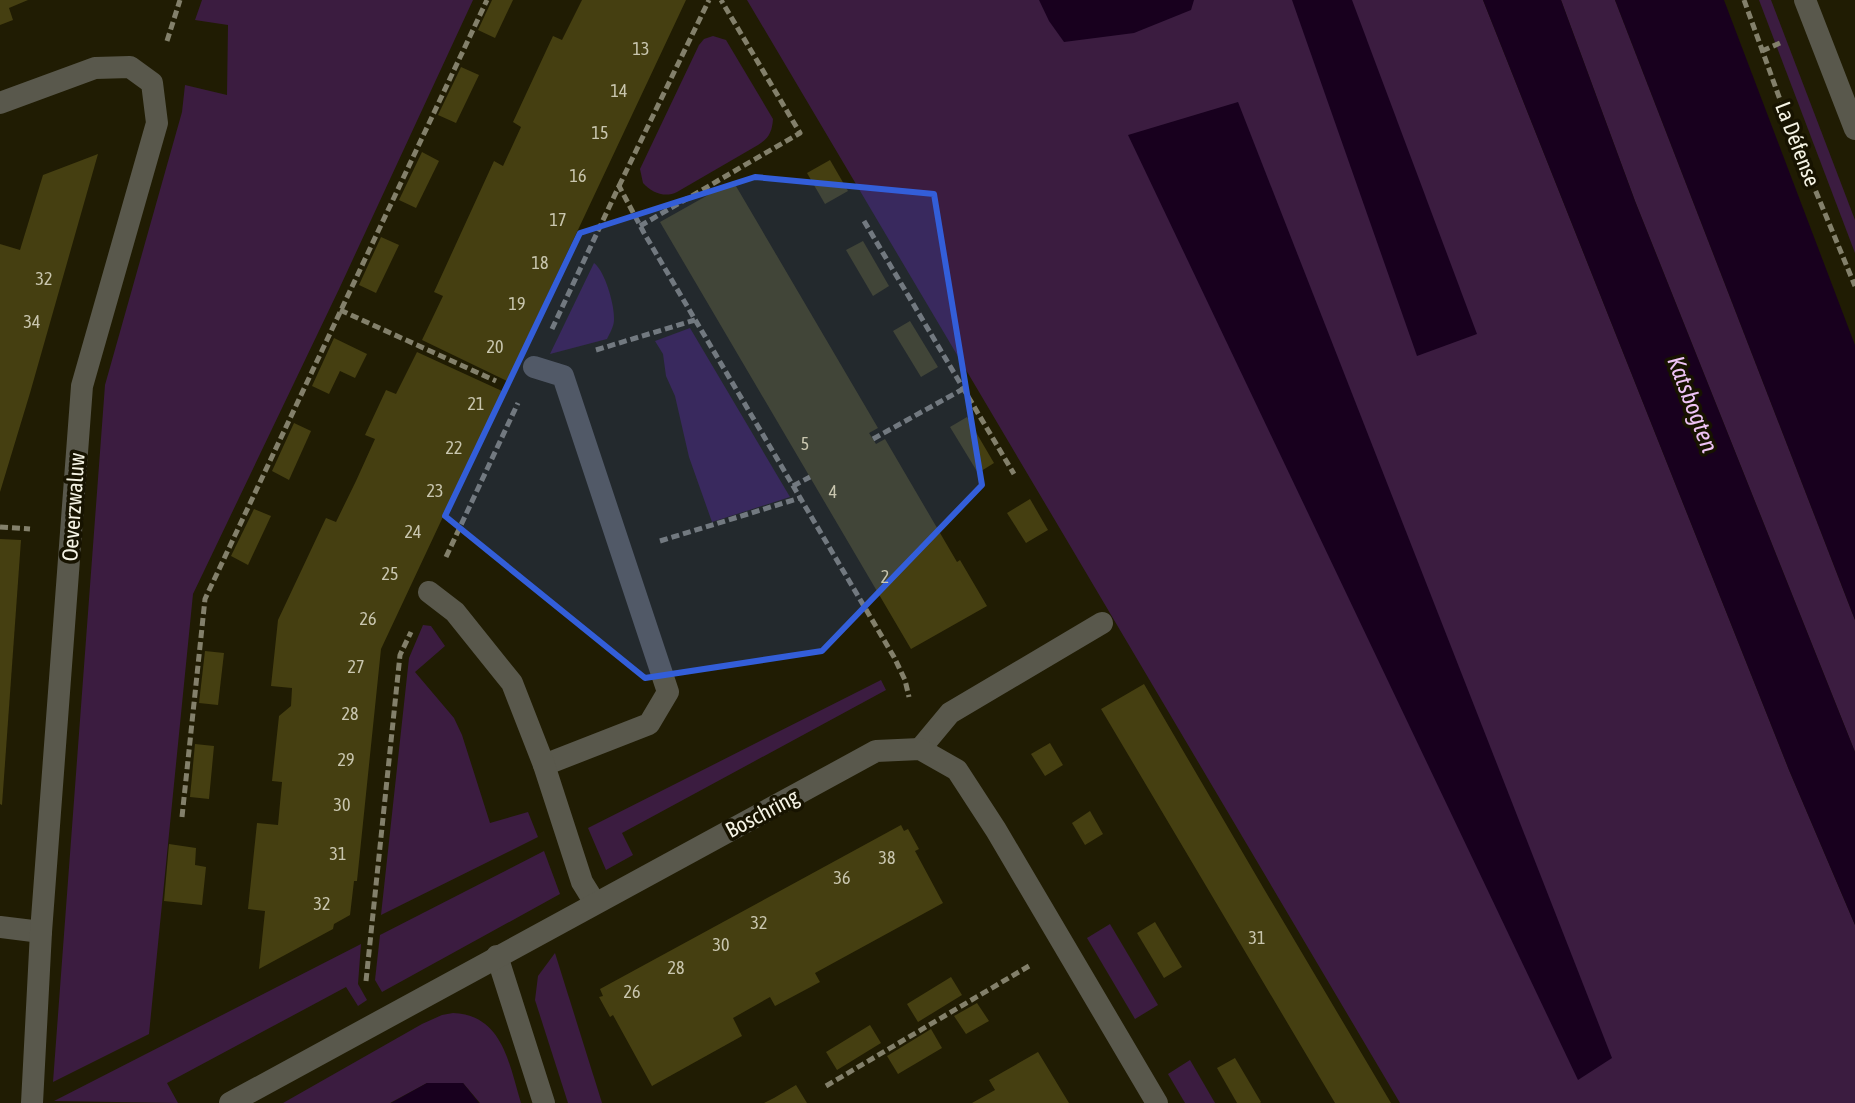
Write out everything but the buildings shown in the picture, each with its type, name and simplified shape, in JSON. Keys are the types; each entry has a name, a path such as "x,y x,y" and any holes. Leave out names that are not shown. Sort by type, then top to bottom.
{"street":[{"path":"1805,0 1855,129"},
{"name":"Oeverzwaluw","path":"0,103 95,68 130,67 152,83 157,123 82,386 41,932 32,1103"},
{"path":"534,367 563,376 668,692 649,724 544,765"},
{"path":"429,592 455,612 512,683 544,765 582,882 595,903"},
{"path":"1102,623 950,713 920,749 957,770 996,830 1157,1103"},
{"name":"Boschring","path":"230,1103 876,751 920,749"},
{"path":"0,927 41,932"},
{"path":"497,956 544,1103"}],"path":[{"path":"182,817 205,599 487,0"},
{"path":"619,186 709,0"},
{"path":"640,226 800,133 721,0"},
{"name":"La Défense","path":"1744,0 1795,141 1855,286"},
{"path":"864,221 1014,474"},
{"path":"340,310 508,387"},
{"path":"534,367 695,320"},
{"path":"873,439 963,389"},
{"path":"793,486 810,477"},
{"path":"622,553 800,498"},
{"path":"826,1086 1064,946"}],"highlighted area":[{"path":"755,177 934,194 982,485 822,651 645,678 445,516 580,233"}],"shaded area":[{"path":"202,0 473,0 193,594 149,1034 53,1082 105,385 182,112 185,85 227,95 228,25 195,20"},
{"path":"747,0 1483,0 1789,770 1855,925 1855,1103 1400,1103"},
{"path":"1561,0 1615,0 1855,620 1855,752 1635,201"},
{"path":"1759,0 1771,0 1855,220 1855,253"},
{"path":"713,36 726,40 773,119 771,131 758,145 677,192 659,194 643,183 640,169 699,45"},
{"path":"594,263 602,273 611,298 614,320 611,332 607,339 550,354"},
{"path":"690,328 790,497 712,522 689,457 675,396 666,376 663,354 655,341"},
{"path":"423,625 431,626 445,646 415,672 454,718 490,823 528,812 538,837 381,915 409,658"},
{"path":"881,680 886,690 622,833 633,855 606,870 588,828"},
{"path":"544,851 560,894 382,992 375,980 380,935"},
{"path":"1110,924 1158,1005 1135,1019 1087,938"},
{"path":"361,944 358,984 367,1000 358,1006 346,987 167,1083 178,1103 54,1101"},
{"path":"555,953 602,1103 568,1103 535,1000 538,976"},
{"path":"453,1013 483,1022 493,1032 507,1058 521,1103 480,1103 463,1083 427,1083 390,1103 283,1103 422,1024"},
{"path":"1190,1060 1215,1103 1185,1103 1168,1074"}],"water":[{"path":"1039,0 1194,0 1191,10 1134,33 1064,42"},
{"path":"1292,0 1352,0 1477,334 1417,356"},
{"name":"Katsbogten","path":"1483,0 1561,0 1635,201 1855,752 1855,925 1789,770"},
{"path":"1615,0 1724,0 1855,345 1855,620"},
{"path":"1238,102 1612,1058 1578,1080 1128,135"},
{"path":"427,1083 463,1083 479,1103 391,1103"}]}
